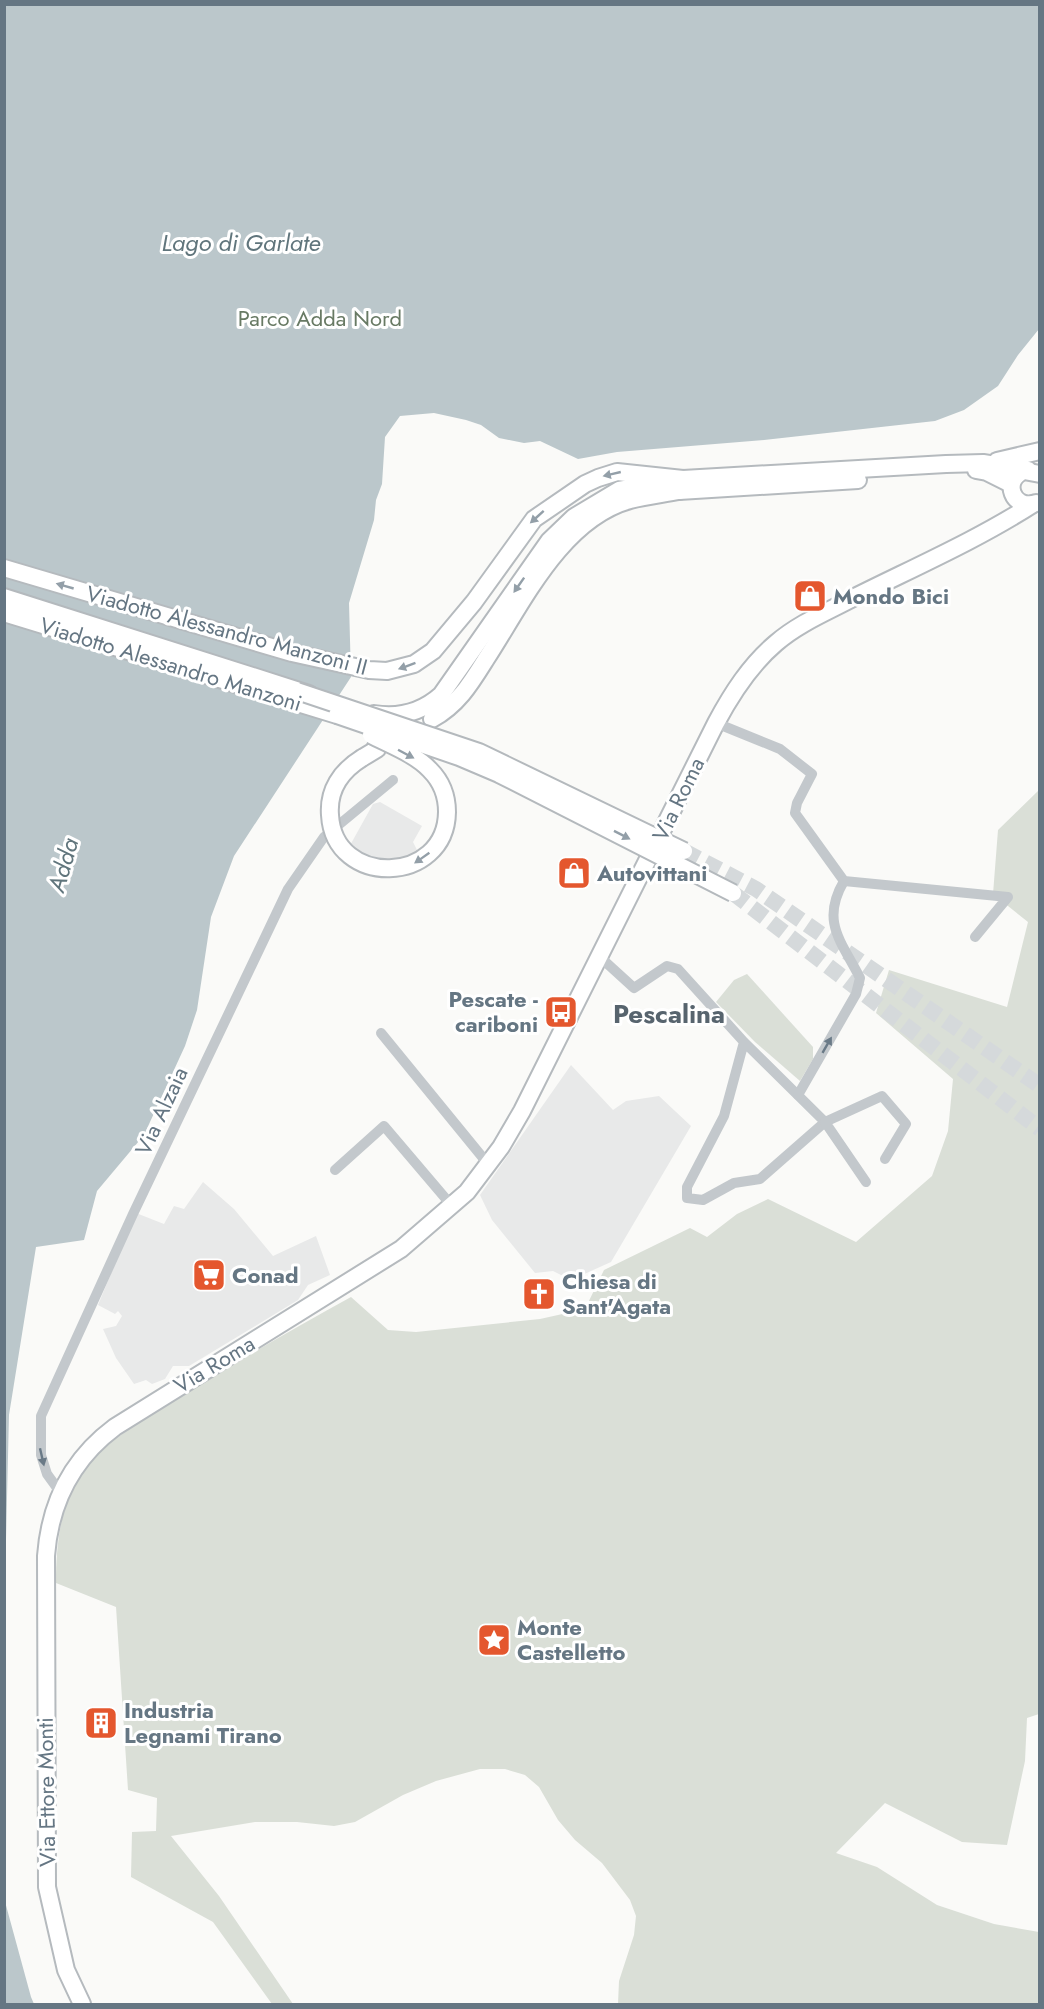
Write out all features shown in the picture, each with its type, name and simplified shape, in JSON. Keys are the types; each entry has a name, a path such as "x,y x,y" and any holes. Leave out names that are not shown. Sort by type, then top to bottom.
{"main road":[{"path":"297,691 372,714 395,715 426,706 441,695 450,684 549,541 574,517 619,490 983,463 1040,451"},
{"path":"983,463 1036,472"},
{"path":"432,719 459,699 550,561 578,529 604,512 628,501 681,485 816,483 978,470 1012,489 1021,503 1036,503"},
{"name":"Viadotto Alessandro Manzoni II","path":"4,568 292,652 369,670 387,671 410,665 429,654 474,602 520,534 547,509 585,484 616,472 681,485"},
{"path":"994,529 1009,508 1017,474 1036,472"},
{"name":"Via Roma","path":"46,1574 49,1530 60,1492 79,1461 115,1426 378,1265 452,1206 489,1164 526,1105 716,723 747,673 766,652 790,632 926,561 994,529 1036,503"},
{"name":"Viadotto Alessandro Manzoni","path":"4,597 297,691"},
{"name":"Viadotto Alessandro Manzoni","path":"4,613 337,715"},
{"path":"297,691 479,752 684,850"},
{"path":"337,715 423,764 442,786 447,808 444,830 430,851 412,864 387,869 366,865 347,853 335,834 330,817 333,791 344,772 377,749"},
{"path":"337,715 449,753 499,774 733,893"},
{"name":"Via Ettore Monti","path":"46,1574 47,1887 66,1970 82,2004"}],"street":[{"path":"716,723 780,749 812,774 797,802 795,813 844,881 1008,897 975,937"},
{"name":"Via Alzaia","path":"60,1492 47,1473 41,1455 41,1416 133,1214 288,889 324,837 393,780"},
{"path":"798,1095 856,994 860,978 835,935 832,915 836,895 844,881"},
{"path":"600,957 634,988 667,966 678,969 744,1042 825,1122 866,1182"},
{"path":"381,1033 489,1164"},
{"path":"744,1042 724,1116 687,1187 687,1198 703,1200 734,1183 760,1179 825,1122 882,1096 906,1124 885,1159"},
{"path":"335,1170 384,1126 452,1206"}],"shaded area":[{"path":"1039,790 1039,1714 1027,1718 1025,1761 1007,1845 962,1842 885,1803 836,1853 877,1867 937,1905 994,1924 1039,1932 1039,2004 618,2004 619,1981 634,1935 636,1916 630,1900 602,1863 575,1840 558,1820 539,1787 525,1775 505,1769 480,1769 436,1781 403,1795 355,1822 334,1826 297,1822 255,1822 171,1836 219,1896 293,2004 272,2004 213,1922 131,1877 132,1832 156,1831 157,1798 128,1790 116,1607 56,1583 57,1555 64,1512 81,1474 99,1453 131,1428 234,1364 351,1297 388,1330 416,1332 540,1319 585,1309 604,1270 690,1228 707,1237 737,1214 768,1199 856,1242 932,1176 948,1131 953,1079 876,1013 889,970 1007,1007 1028,922 993,894 998,830"},
{"path":"380,802 422,826 413,842 423,862 384,875 365,872 343,858 373,804"},
{"path":"747,974 813,1047 813,1059 800,1081 755,1042 716,1002 734,980"},
{"path":"571,1065 613,1110 626,1101 659,1096 691,1126 611,1262 571,1280 553,1271 535,1273 492,1220 480,1195"},
{"path":"203,1182 234,1209 273,1256 316,1236 330,1275 308,1285 298,1300 189,1366 173,1366 165,1379 152,1384 146,1380 134,1384 116,1358 103,1329 116,1326 122,1316 118,1311 115,1314 98,1305 136,1213 164,1224 174,1206 184,1209"}],"water":[{"name":"Lago di Garlate","path":"5,5 1039,5 1039,329 1018,355 998,386 964,410 935,421 764,440 617,452 578,459 540,441 524,443 499,438 481,425 466,420 434,413 400,416 385,437 382,484 376,500 374,520 349,603 351,677 234,856 211,917 197,1010 185,1046 144,1135 97,1191 84,1240 36,1247 9,1415 5,1581"},
{"path":"4,1898 31,1997 34,2004 5,2004"}],"tunnel":[{"path":"684,851 756,889 1040,1086"},
{"path":"733,893 1040,1129"}],"place":[{"name":"Mondo Bici","path":"810,596"},
{"name":"Autovittani","path":"574,873"},
{"name":"Pescate - cariboni","path":"561,1012"},
{"name":"Conad","path":"209,1275"},
{"name":"Chiesa di Sant'Agata","path":"539,1294"},
{"name":"Monte Castelletto","path":"494,1640"},
{"name":"Industria Legnami Tirano","path":"101,1723"}],"district":[{"name":"Pescalina","path":"669,1014"}],"park label":[{"name":"Parco Adda Nord","path":"320,318"}],"water label":[{"name":"Adda","path":"63,865"}]}
